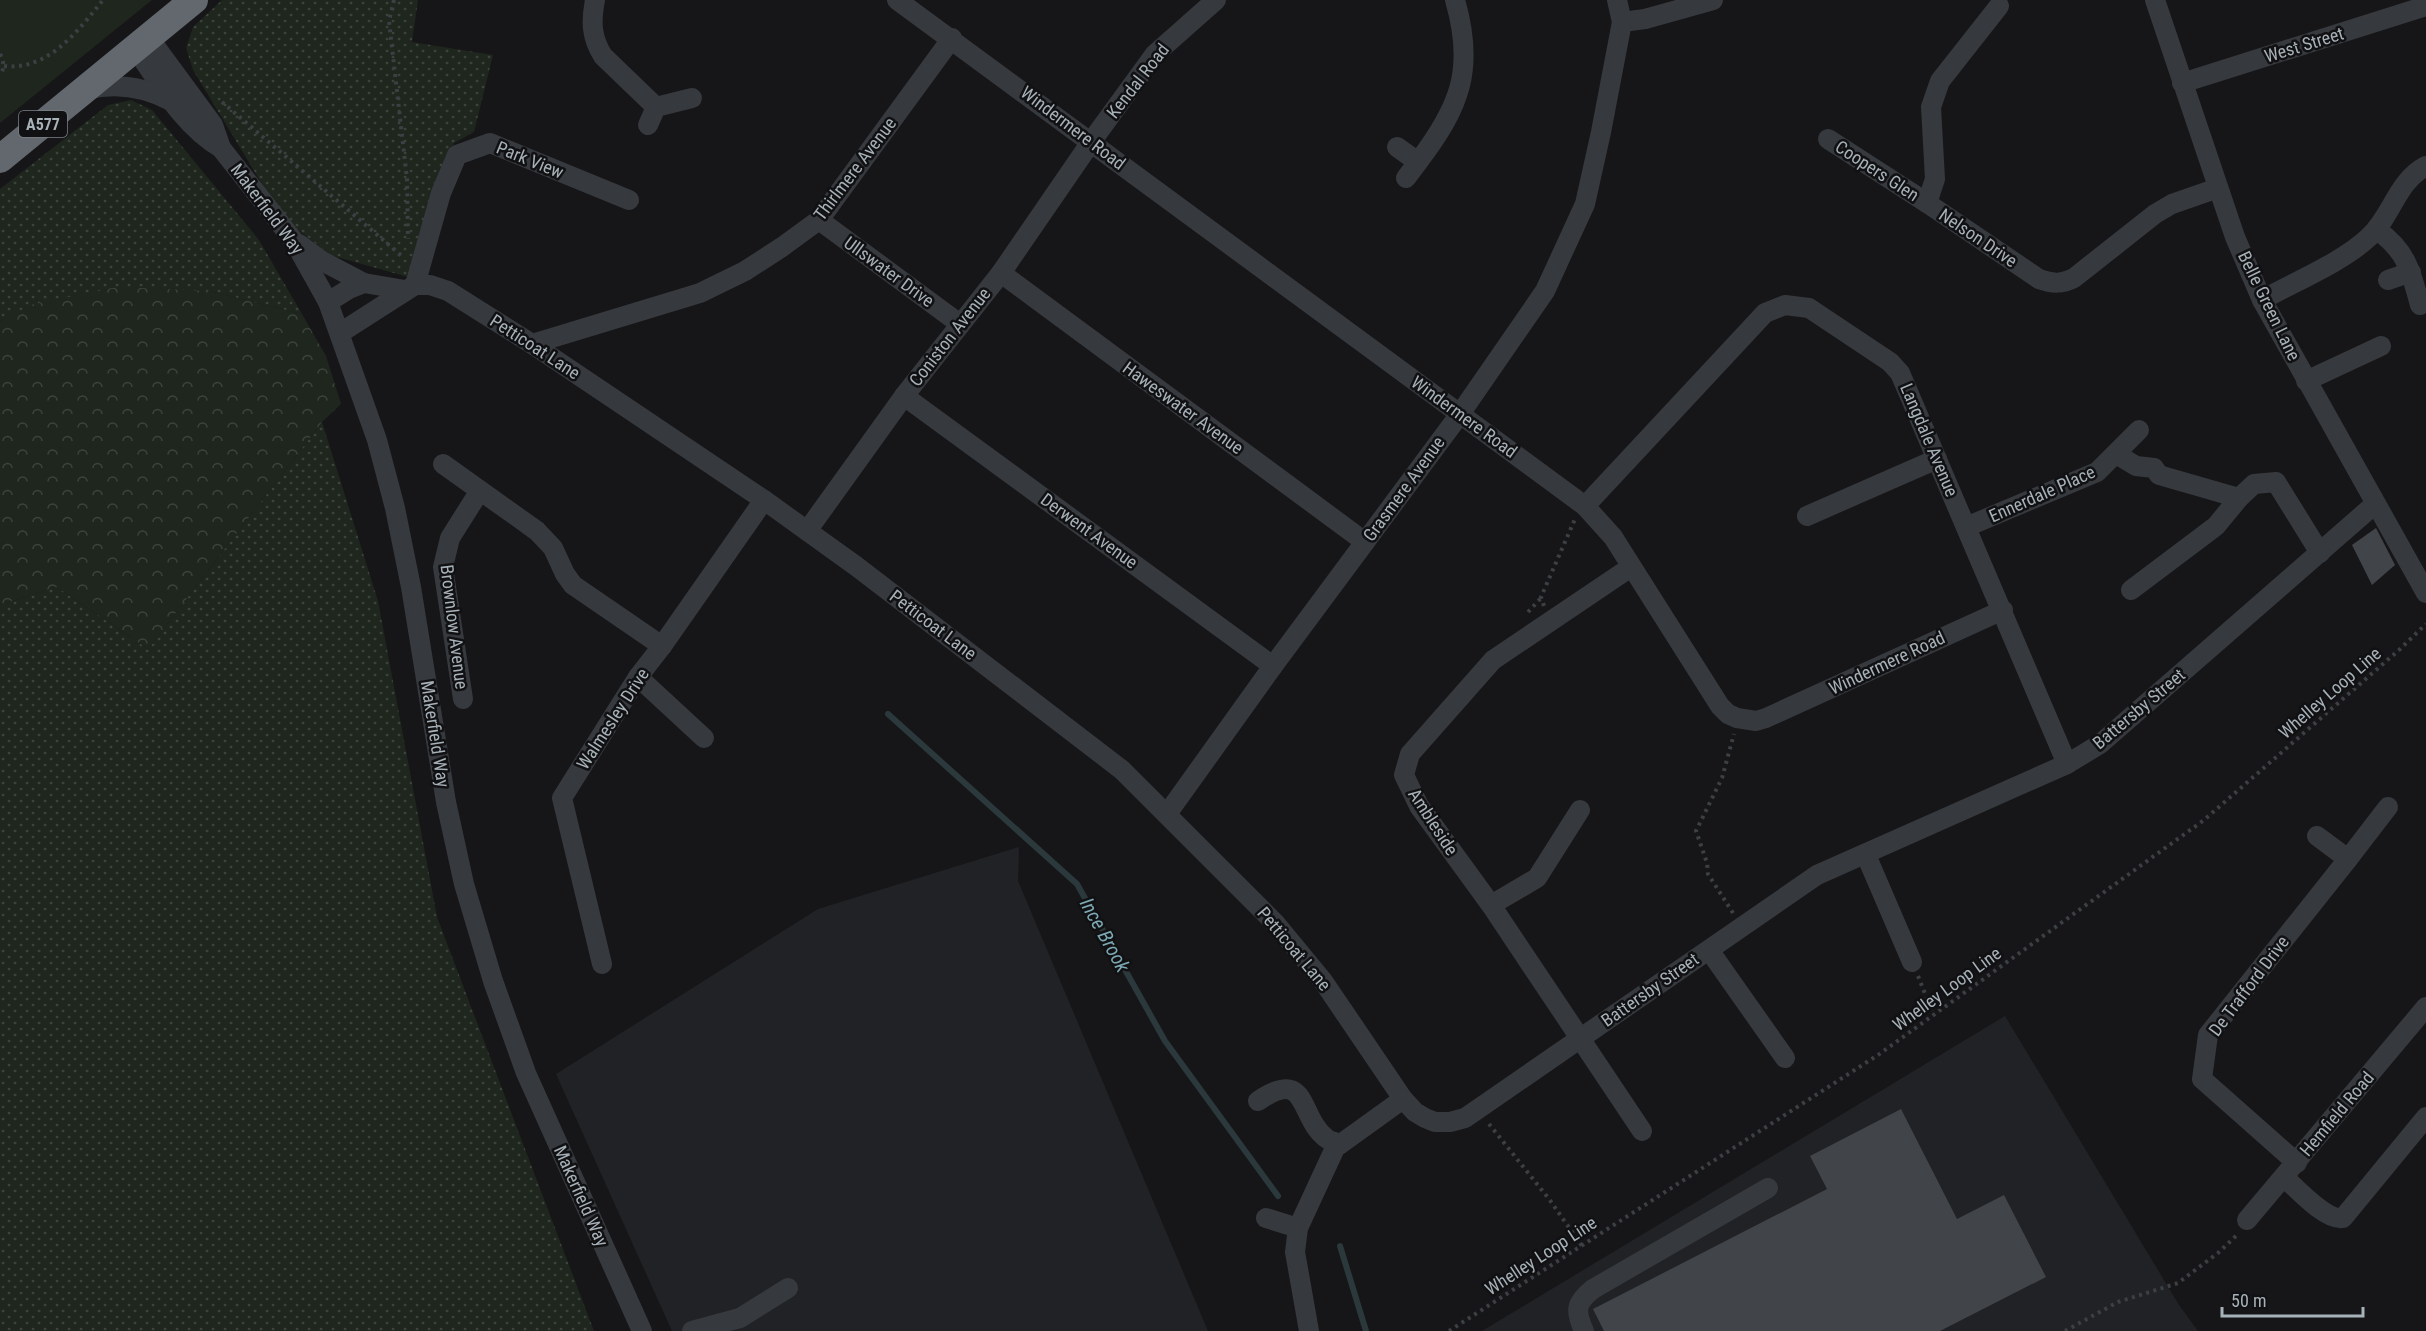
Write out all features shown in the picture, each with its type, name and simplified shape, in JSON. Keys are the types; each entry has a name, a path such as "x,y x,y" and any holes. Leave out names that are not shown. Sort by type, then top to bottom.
{"highway":[{"name":"A577","path":"0,159 194,0"}],"street":[{"path":"595,0 591,25 597,46 603,56 656,107"},
{"name":"Windermere Road","path":"897,0 952,38 1585,506 1613,537 1720,706 1728,714 1746,721 1766,718 2003,610"},
{"name":"Kendal Road","path":"1091,142 1155,54 1216,0"},
{"path":"1406,178 1442,130 1453,107 1461,81 1464,53 1462,22 1455,0"},
{"name":"Grasmere Avenue","path":"1167,814 1273,666 1460,414 1545,291 1585,204 1622,22 1617,0"},
{"path":"1622,22 1645,19 1713,0"},
{"name":"Belle Green Lane","path":"2155,0 2218,188 2262,300 2426,593"},
{"name":"Nelson Drive","path":"1999,6 1940,81 1934,92 1931,107 1935,179 1927,203 2039,279 2050,283 2064,283 2074,278 2155,214 2172,204 2218,188"},
{"name":"West Street","path":"2182,83 2426,6"},
{"name":"Thirlmere Avenue","path":"532,344 700,293 745,271 782,248 819,220 952,38"},
{"name":"Makerfield Way","path":"142,44 173,102 203,138 221,148"},
{"name":"Makerfield Way","path":"142,44 213,125 221,148 294,241 328,302 377,440 395,508 411,587 446,802 464,884 493,981 526,1073 642,1331"},
{"path":"86,90 123,86 149,91 173,102"},
{"path":"656,107 692,98"},
{"path":"648,125 656,107"},
{"name":"Coopers Glen","path":"1828,139 1927,203"},
{"name":"Coniston Avenue","path":"807,531 904,396 1001,273 1091,142"},
{"name":"Park View","path":"410,287 441,193 457,155 490,143 629,200"},
{"path":"1396,147 1418,162"},
{"path":"2262,300 2352,251 2377,230 2402,187 2426,166"},
{"name":"Ullswater Drive","path":"819,220 960,324"},
{"path":"2377,230 2396,245 2411,272 2420,305"},
{"name":"Petticoat Lane","path":"294,241 322,261 364,283 410,287 430,285 448,291 532,344 764,500 1076,734 1122,770 1275,924 1323,981 1403,1099 1425,1118 1435,1122"},
{"path":"2388,280 2411,272"},
{"name":"Haweswater Avenue","path":"1001,273 1365,542"},
{"path":"328,302 364,283"},
{"path":"340,333 410,287"},
{"name":"Langdale Avenue","path":"1585,506 1765,313 1785,305 1809,309 1890,362 1906,386 2067,764"},
{"path":"2306,381 2380,346"},
{"name":"Derwent Avenue","path":"904,396 1273,666"},
{"name":"Ennerdale Place","path":"1966,526 2097,472 2139,430"},
{"path":"2115,453 2136,466 2154,468 2159,475 2239,498"},
{"path":"1807,516 1937,459"},
{"path":"443,464 479,492 537,531 553,548 565,574 573,585 662,646"},
{"path":"2131,590 2216,526 2254,484 2276,482 2319,553"},
{"name":"Brownlow Avenue","path":"463,699 443,567 450,538 479,492"},
{"name":"Walmesley Drive","path":"602,964 562,798 638,677 764,500"},
{"name":"Battersby Street","path":"1435,1122 1450,1122 1465,1118 1817,875 2067,764 2100,744 2375,504"},
{"name":"Ambleside","path":"1631,567 1492,660 1410,754 1404,776 1419,806 1491,905 1642,1131"},
{"path":"638,677 704,738"},
{"name":"De Trafford Drive","path":"2290,1170 2202,1079 2208,1035 2388,807"},
{"path":"1491,905 1537,878 1580,810"},
{"path":"2317,836 2348,859"},
{"path":"1866,855 1912,962"},
{"path":"1708,950 1785,1058"},
{"name":"Hemfield Road","path":"2247,1220 2426,1007"},
{"path":"1257,1101 1274,1090 1290,1090 1299,1096 1313,1122 1326,1138 1340,1144"},
{"path":"1309,1331 1294,1252 1298,1228 1335,1148 1403,1099"},
{"path":"2290,1170 2330,1216 2343,1218 2426,1117"},
{"path":"1584,1331 1577,1317 1578,1306 1583,1297 1593,1289 1768,1188"},
{"path":"1266,1218 1298,1228"},
{"path":"692,1331 743,1324 788,1288"}],"path":[{"path":"3,66 22,67 40,61 76,32 103,0"},
{"path":"218,99 408,261 407,180 389,21 394,0"},
{"path":"0,54 3,66 0,75"},
{"path":"1549,622 1541,597 1572,522 1585,506"},
{"name":"Whelley Loop Line","path":"1449,1331 1878,1055 2204,820 2399,651 2426,624"},
{"path":"1728,758 1714,796 1696,831 1707,863 1708,874 1742,927"},
{"path":"1925,994 1932,1011"},
{"path":"1477,1110 1549,1199 1582,1246"},
{"path":"2065,1331 2118,1302 2178,1283 2240,1233 2247,1220"}],"shaded area":[{"path":"1019,847 1018,881 1208,1331 672,1331 556,1074 818,909"},
{"path":"2005,1016 2179,1305 2198,1331 1482,1331"}],"green space":[{"path":"0,0 152,0 0,123"},
{"path":"222,0 418,0 412,42 493,55 474,132 454,143 435,189 408,277 330,255 282,217 193,70 186,48 193,27"},
{"path":"131,100 152,110 259,240 302,314 209,291 0,322 0,189 108,105"},
{"path":"117,287 209,291 302,314 326,356 341,404 322,422 148,649 57,587 0,605 0,322 30,305"},
{"path":"322,422 378,601 437,917 594,1331 0,1331 0,605 57,587 148,649"}],"building":[{"path":"2376,528 2395,565 2372,585 2352,545"},
{"path":"1901,1109 1957,1219 2004,1195 2046,1277 1940,1331 1604,1331 1593,1309 1827,1189 1810,1156"}],"waterway":[{"name":"Ince Brook","path":"888,714 1077,884 1165,1041 1278,1196"},
{"name":"Ince Brook","path":"1340,1246 1366,1331"}]}
